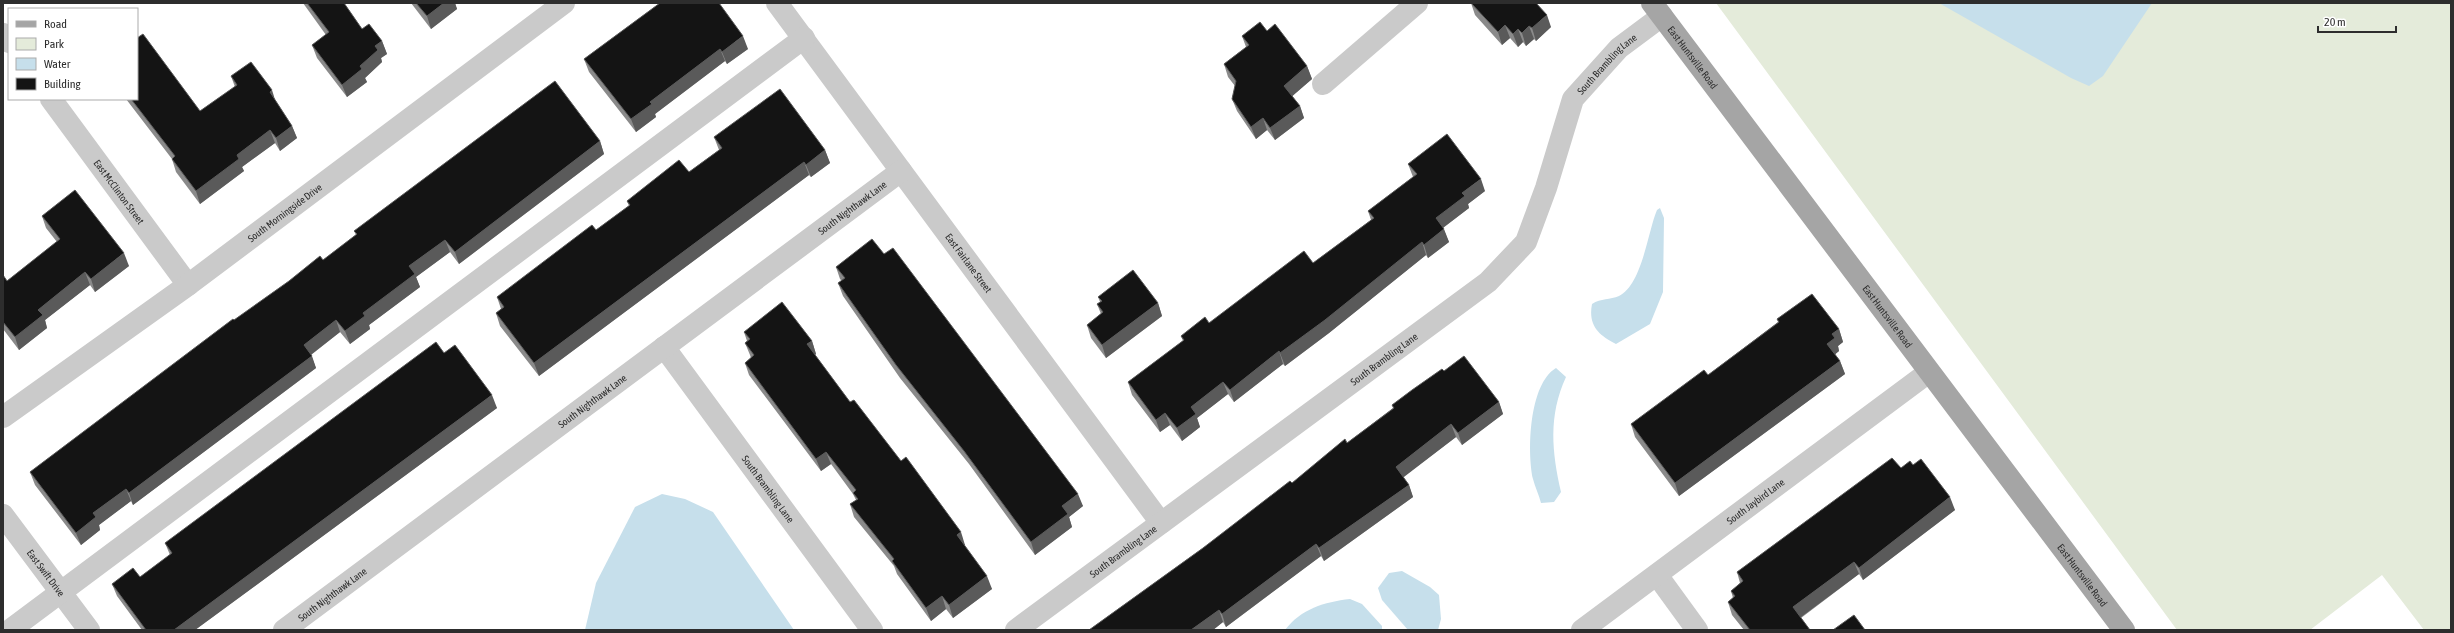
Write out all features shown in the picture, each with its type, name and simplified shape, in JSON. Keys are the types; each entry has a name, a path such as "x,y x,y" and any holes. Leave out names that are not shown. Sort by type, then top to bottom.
{"main road":[{"name":"East Huntsville Road","path":"1657,10 2124,630"}],"street":[{"name":"South Morningside Drive","path":"3,417 188,285 564,3"},
{"name":"East Fairlane Street","path":"778,3 1161,523"},
{"path":"1323,84 1417,3"},
{"name":"South Brambling Lane","path":"1016,630 1488,282 1526,242 1546,188 1573,99 1619,48 1657,10"},
{"path":"10,630 804,38"},
{"name":"East McClinton Street","path":"52,100 188,285"},
{"name":"South Nighthawk Lane","path":"284,630 901,171"},
{"name":"South Brambling Lane","path":"664,347 872,630"},
{"name":"South Jaybird Lane","path":"1582,630 1929,372"},
{"name":"East Swift Drive","path":"3,515 89,630"},
{"path":"1656,575 1697,630"}],"green space":[{"path":"1716,3 2451,3 2451,630 2424,630 2382,575 2310,630 2177,630"}],"water":[{"path":"1939,3 2152,3 2103,76 2089,86 2071,78"},
{"path":"1660,208 1664,218 1663,292 1650,324 1616,344 1599,333 1593,324 1591,311 1592,304 1619,296 1627,290 1639,269 1657,210"},
{"path":"1556,368 1566,377 1556,406 1553,434 1555,463 1561,492 1554,502 1541,503 1533,479 1531,467 1530,452 1532,419 1540,388 1547,376"},
{"path":"662,494 685,499 713,512 794,630 585,630 596,583 635,507"},
{"path":"1402,571 1430,587 1439,595 1441,619 1438,630 1408,630 1382,600 1378,588 1389,573"},
{"path":"1350,599 1362,604 1382,626 1382,630 1285,630 1298,617 1314,608 1331,602"}],"building":[{"path":"307,3 344,3 362,29 369,24 382,41 375,46 378,50 360,66 362,69 342,85 312,45 329,32"},
{"path":"416,3 444,3 427,16"},
{"path":"660,3 719,3 743,36 722,52 720,49 650,102 652,104 631,119 584,59"},
{"path":"1471,3 1536,3 1547,15 1532,28 1529,26 1522,33 1518,29 1513,34 1505,25 1498,32"},
{"path":"1260,22 1267,31 1275,24 1307,66 1284,86 1300,106 1270,128 1263,118 1251,127 1232,99 1236,81 1224,64 1249,45 1242,36"},
{"path":"143,34 200,111 237,85 231,76 251,62 272,90 270,92 292,126 276,138 270,130 237,155 239,159 196,191 172,159 175,156 132,100 138,100 138,37"},
{"path":"555,81 600,141 455,252 445,240 409,266 415,274 363,313 365,316 345,331 336,320 304,345 312,356 129,493 126,489 93,513 96,517 76,533 30,472 233,319 234,320 289,281 320,256 323,260 357,234 354,231"},
{"path":"780,89 825,150 806,165 804,162 534,363 496,313 504,307 497,297 592,225 596,230 630,205 627,201 679,160 689,172 722,148 714,137"},
{"path":"1447,134 1481,179 1462,193 1465,196 1436,218 1444,229 1424,245 1422,242 1325,320 1280,353 1279,351 1230,390 1223,382 1191,407 1196,414 1177,428 1165,413 1156,420 1128,382 1184,340 1181,336 1205,317 1209,323 1304,251 1313,263 1374,218 1368,211 1417,174 1408,164"},
{"path":"75,190 124,253 91,279 85,272 38,310 43,315 15,337 3,322 3,275 7,281 60,239 42,216"},
{"path":"872,239 884,254 893,248 1078,494 1062,506 1068,514 1031,542 964,451 896,365 838,283 845,278 836,267"},
{"path":"1133,270 1158,303 1102,345 1087,325 1103,312 1097,304 1102,301 1098,297"},
{"path":"1812,294 1839,329 1832,334 1835,338 1827,344 1840,361 1675,483 1631,424 1704,370 1708,375 1779,322 1777,319"},
{"path":"782,302 812,341 807,344 850,402 854,400 901,461 906,457 961,532 957,535 987,576 949,605 942,596 926,608 892,561 894,559 850,504 858,499 853,493 856,490 826,452 816,459 745,363 754,355 745,343 750,339 744,332"},
{"path":"436,342 444,353 455,345 492,395 174,630 146,630 112,584 133,568 140,577 172,553 165,543"},
{"path":"1464,356 1499,402 1458,433 1451,424 1396,467 1409,485 1319,548 1316,544 1222,614 1219,610 1191,630 1089,630 1203,548 1290,481 1292,483 1345,439 1347,443 1394,408 1392,405 1412,390 1442,369 1444,371"},
{"path":"1892,458 1901,468 1910,461 1913,465 1921,459 1950,497 1859,568 1854,562 1793,607 1810,630 1750,630 1728,602 1735,596 1731,591 1743,581 1737,572"},
{"path":"1854,615 1865,630 1833,630"}]}
